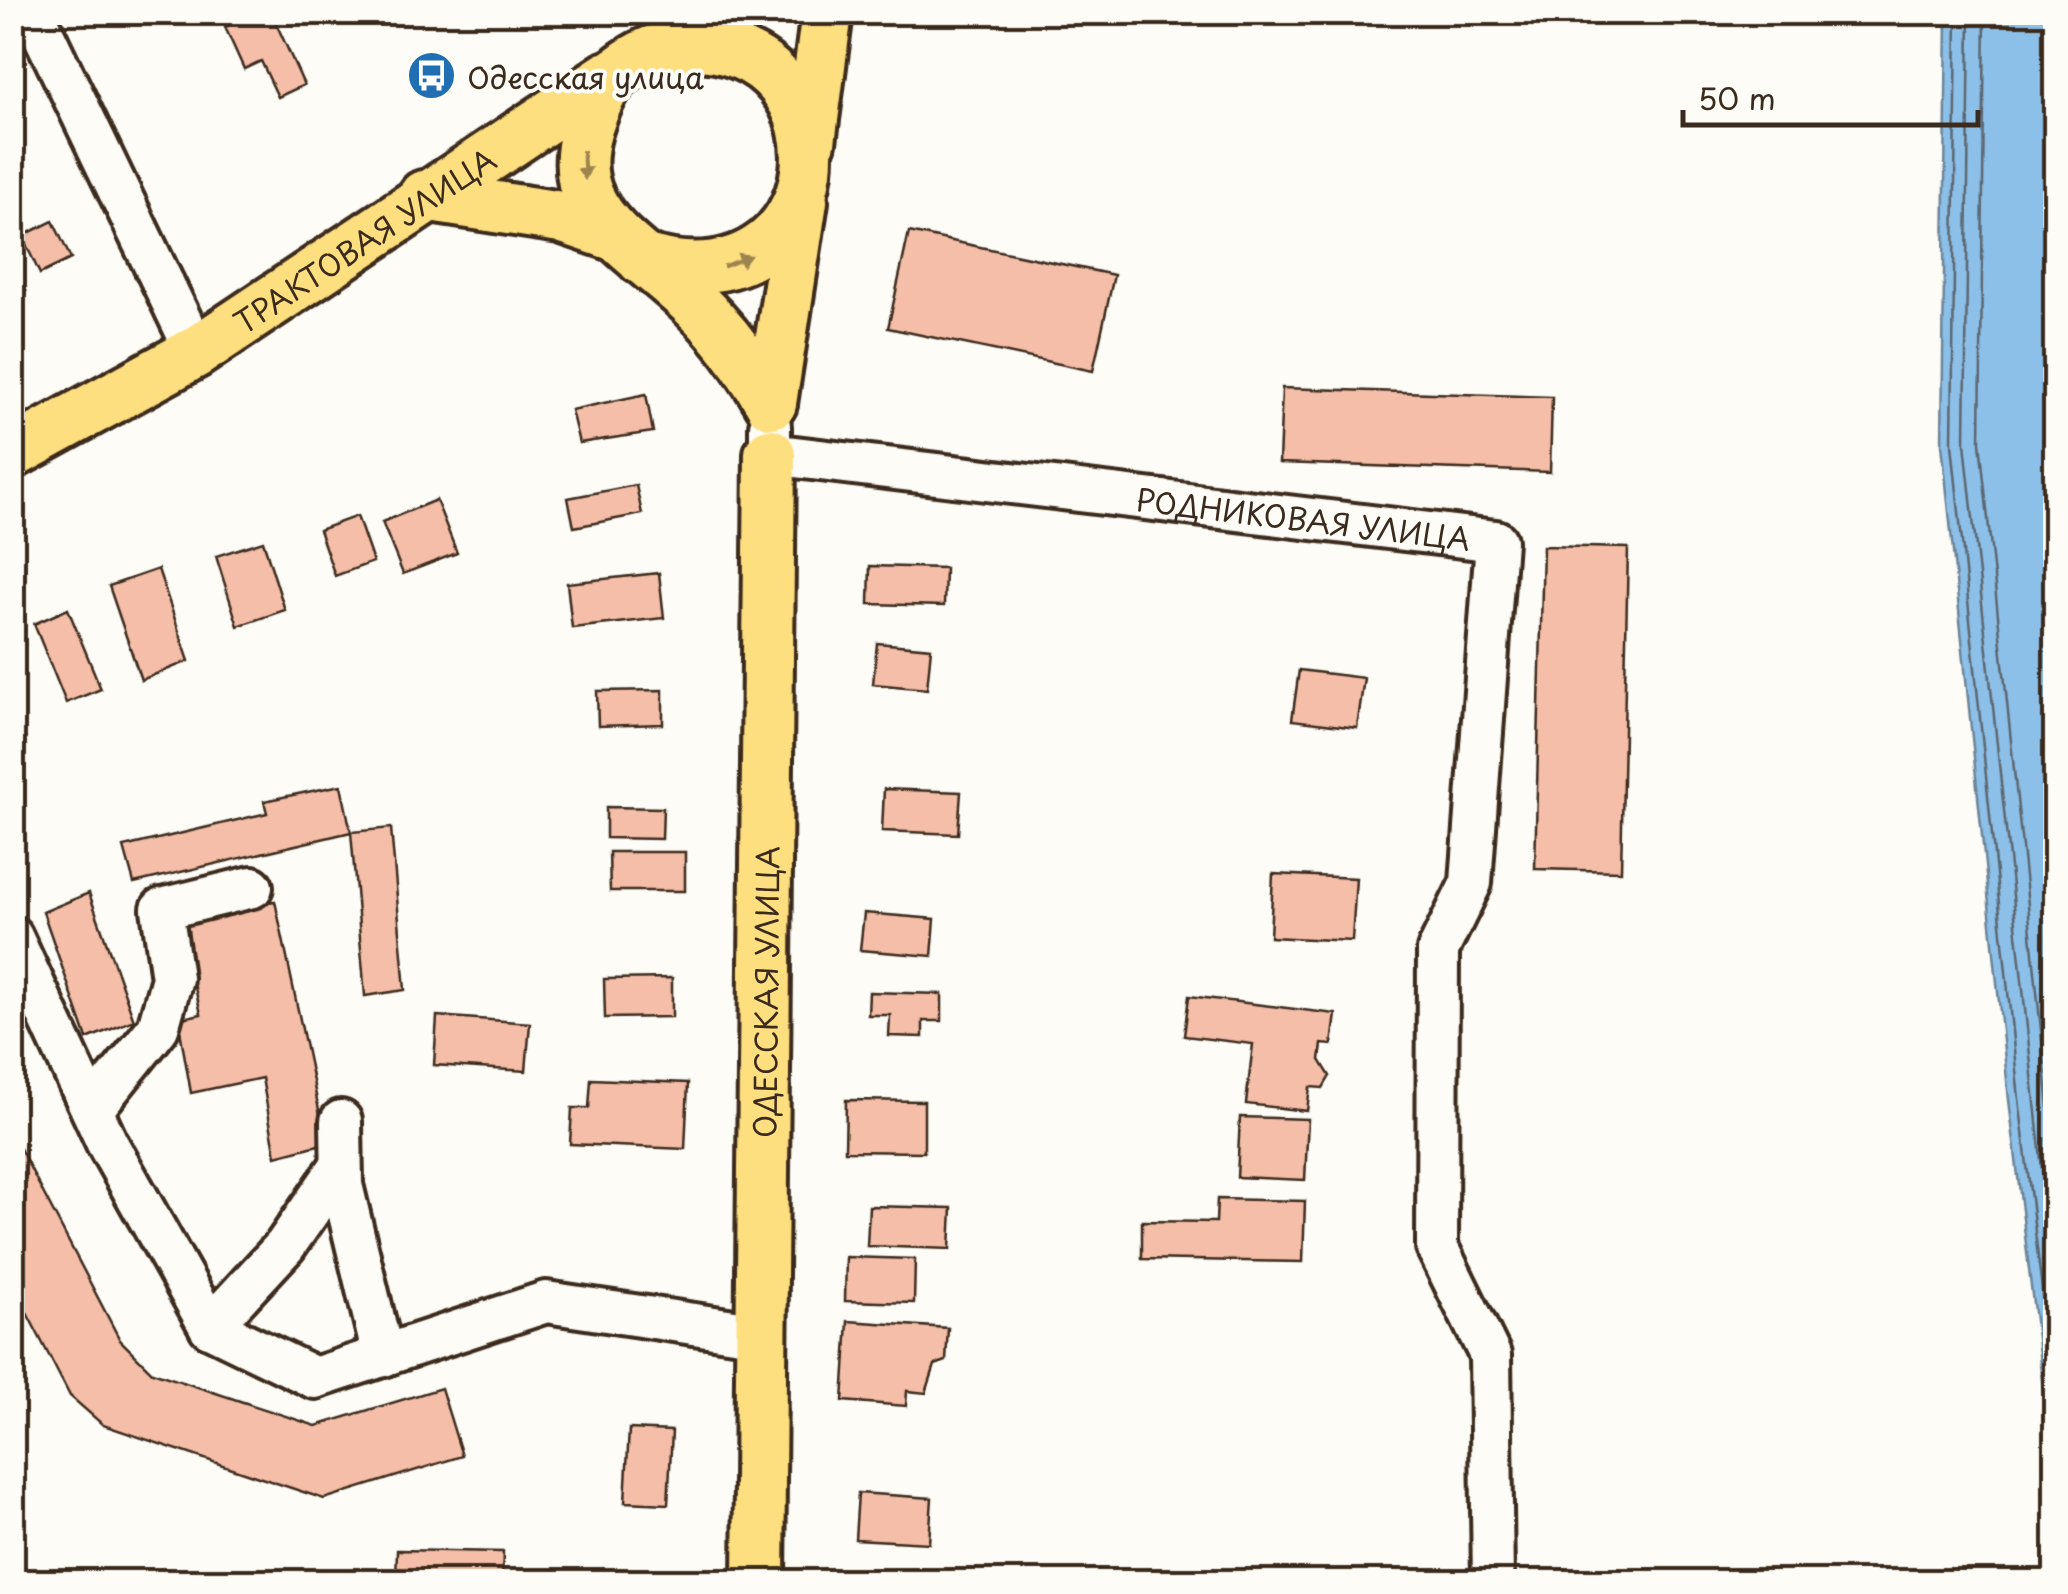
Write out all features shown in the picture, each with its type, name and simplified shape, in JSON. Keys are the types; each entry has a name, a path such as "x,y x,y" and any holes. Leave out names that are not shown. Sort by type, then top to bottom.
{"main road":[{"name":"ТРАКТОВАЯ УЛИЦА","path":"12,453 196,352 424,196 709,12"},
{"path":"771,403 827,12"},
{"path":"424,196 561,217 626,246 680,270 719,268 756,253 785,226 806,171 800,113 779,80 748,56 710,44 670,46 633,61 604,87 586,123 581,162 589,201 626,246 698,306 744,358 771,403"},
{"name":"ОДЕССКАЯ УЛИЦА","path":"759,1582 770,454"}],"street":[{"path":"33,12 196,352"},
{"name":"ОДЕССКАЯ УЛИЦА","path":"770,454 771,403"},
{"name":"РОДНИКОВАЯ УЛИЦА","path":"770,454 1496,541 1472,883 1438,950 1437,1227 1437,1247 1490,1355 1493,1582"},
{"path":"92,1110 158,1028 172,978 162,909 252,887"},
{"path":"12,938 92,1110 210,1327 315,1378 546,1302 761,1334"},
{"path":"341,1121 342,1185 383,1356"},
{"path":"210,1327 285,1246 342,1165"}],"water":[{"path":"1947,13 2055,13 2055,1490 2009,1100 1942,444"}],"building":[{"path":"257,12 271,12 304,85 278,97 261,61 244,69 225,27"},
{"path":"53,221 71,259 40,274 22,236"},
{"path":"909,232 1114,275 1093,371 888,328"},
{"path":"12,262 26,291 12,298"},
{"path":"1282,388 1552,397 1550,472 1279,463"},
{"path":"646,394 653,432 579,443 571,410"},
{"path":"636,485 642,514 574,527 568,498"},
{"path":"436,500 457,553 403,574 382,522"},
{"path":"357,516 373,562 335,576 319,530"},
{"path":"263,541 285,610 238,626 216,556"},
{"path":"1543,546 1628,548 1621,871 1535,869"},
{"path":"870,566 945,568 944,606 869,604"},
{"path":"158,569 189,661 141,680 109,586"},
{"path":"659,573 664,618 572,628 567,583"},
{"path":"68,609 101,689 66,703 34,624"},
{"path":"877,643 931,648 927,689 873,684"},
{"path":"1299,670 1364,678 1357,728 1292,720"},
{"path":"663,690 663,724 598,726 597,691"},
{"path":"341,785 351,832 134,883 124,847 267,813 264,801"},
{"path":"884,789 961,792 958,834 882,831"},
{"path":"606,807 663,808 662,839 606,838"},
{"path":"391,828 405,990 365,996 351,832"},
{"path":"609,852 685,852 685,891 610,891"},
{"path":"1273,874 1356,878 1352,941 1270,937"},
{"path":"89,893 134,1020 87,1039 43,912"},
{"path":"275,901 326,1143 276,1156 262,1078 191,1093 178,1019 201,1014 179,917"},
{"path":"864,913 935,919 932,956 860,950"},
{"path":"672,978 672,1017 605,1018 604,979"},
{"path":"869,992 942,994 942,1021 923,1021 923,1037 889,1036 890,1015 868,1015"},
{"path":"1189,996 1336,1014 1332,1045 1322,1044 1320,1060 1330,1076 1323,1088 1310,1087 1307,1111 1246,1104 1253,1044 1184,1036"},
{"path":"437,1016 530,1023 526,1071 434,1065"},
{"path":"591,1079 688,1083 685,1149 570,1144 572,1108 589,1108"},
{"path":"846,1100 924,1101 924,1152 845,1151"},
{"path":"1240,1117 1308,1119 1305,1180 1237,1177"},
{"path":"12,1133 120,1340 152,1372 316,1426 441,1388 462,1456 324,1499 103,1425 70,1396 12,1284"},
{"path":"1217,1199 1305,1201 1303,1262 1142,1259 1142,1221 1216,1222"},
{"path":"869,1206 952,1208 950,1249 867,1246"},
{"path":"846,1257 915,1259 914,1303 845,1301"},
{"path":"848,1321 948,1328 946,1361 935,1365 926,1393 907,1391 906,1406 843,1401"},
{"path":"629,1429 672,1431 668,1504 625,1502"},
{"path":"858,1493 932,1498 929,1543 855,1539"},
{"path":"397,1550 503,1552 502,1582 396,1582"}],"place":[{"name":"Одесская улица","path":"432,76"}]}
